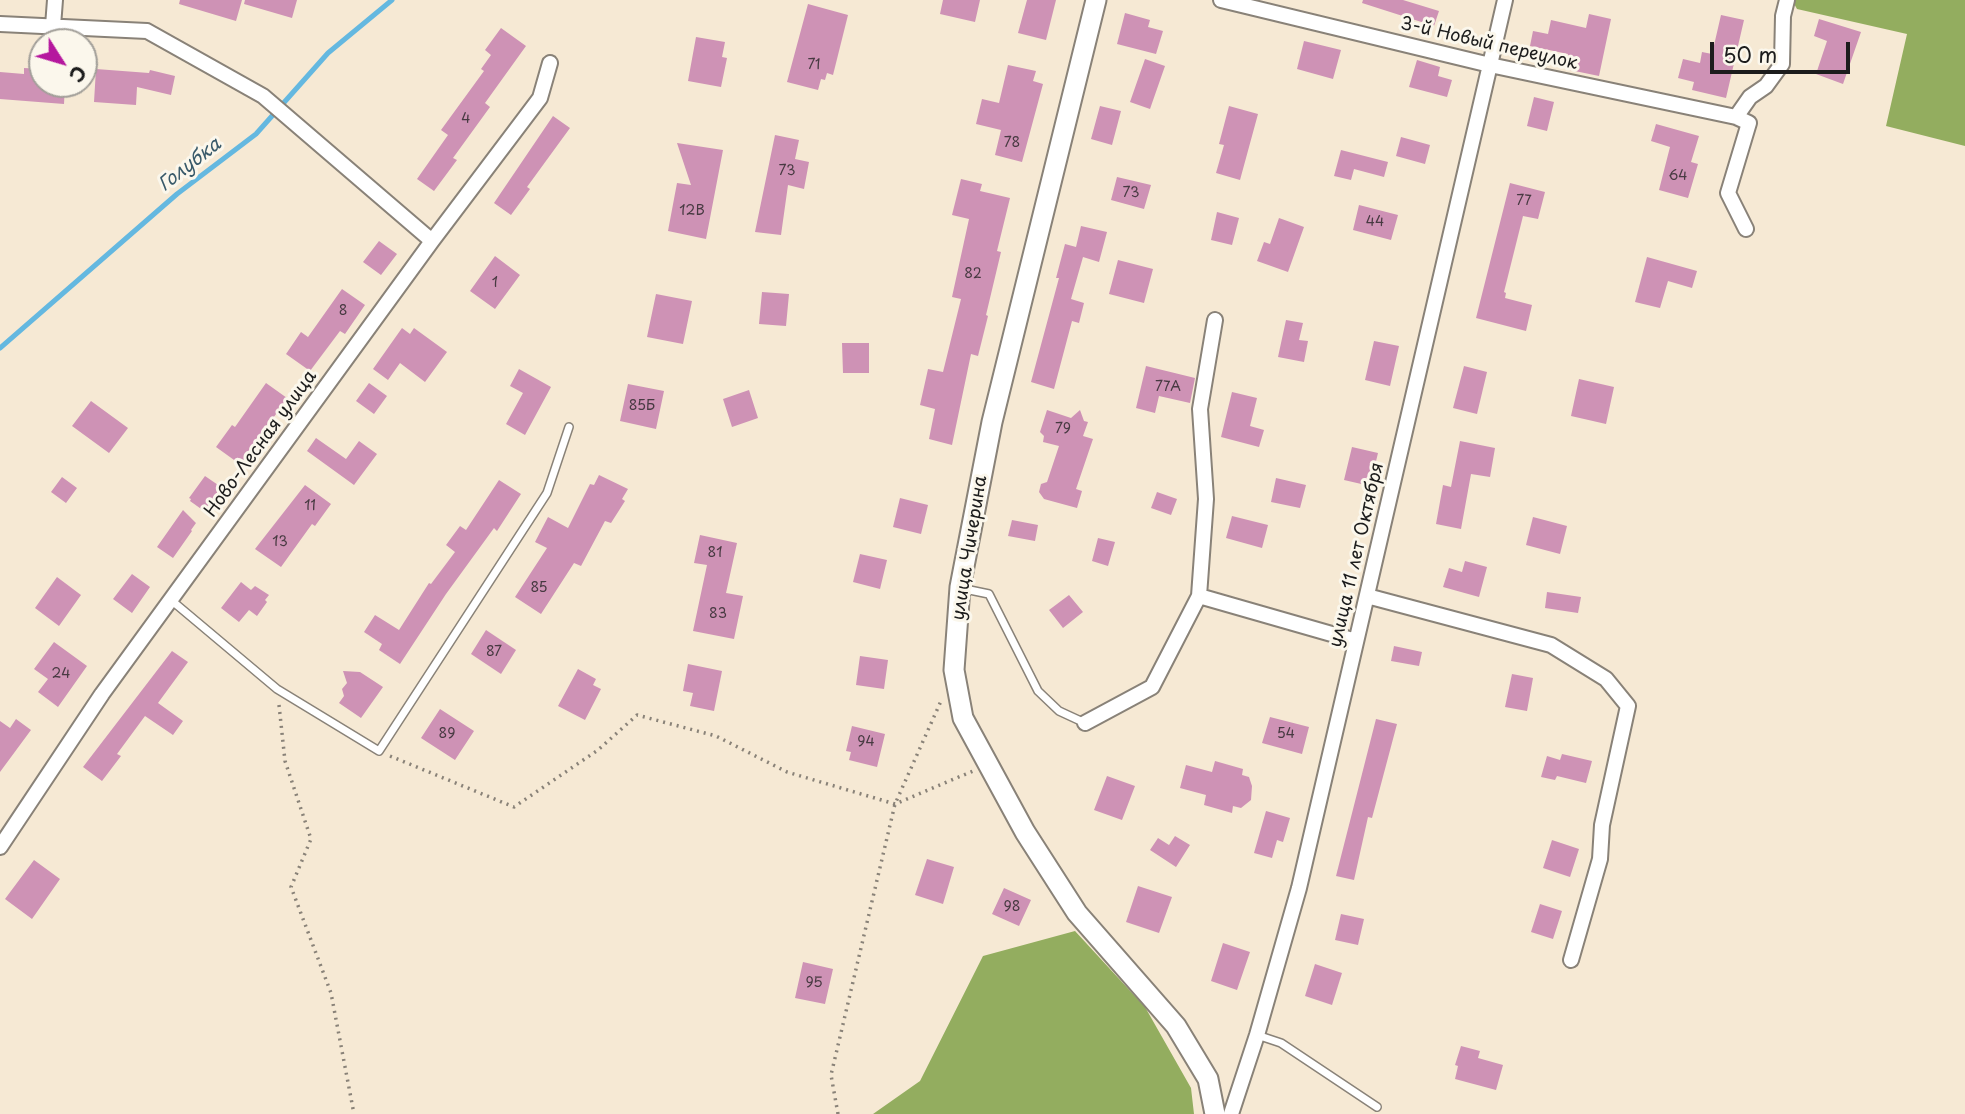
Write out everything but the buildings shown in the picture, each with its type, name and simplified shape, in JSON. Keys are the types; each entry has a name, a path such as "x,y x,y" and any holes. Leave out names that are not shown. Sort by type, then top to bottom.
{"street":[{"path":"53,26 55,0"},
{"name":"улица Чичерина","path":"1096,0 992,422 960,587 954,670 962,718 1026,832 1076,913 1176,1026 1208,1079 1215,1114"},
{"name":"3-й Новый переулок","path":"1221,0 1490,65 1742,120"},
{"name":"улица 11 лет Октября","path":"1231,1114 1257,1035 1299,888 1504,0"},
{"path":"1746,229 1728,194 1742,120 1750,96 1766,86 1782,64 1783,16 1787,0"},
{"path":"0,24 147,31 263,96 432,241"},
{"name":"Ново-Лесная улица","path":"0,847 102,694 432,241 540,98 550,63"},
{"path":"1085,723 1152,687 1199,596 1206,499 1200,409 1215,320"},
{"path":"1199,596 1356,641"},
{"path":"1367,596 1551,645 1606,679 1628,706 1602,825 1600,859 1571,960"}],"lane":[{"path":"172,600 277,689 379,751 547,494 569,427"},
{"path":"960,587 989,594 1038,691 1059,711 1085,723"},
{"path":"1257,1035 1281,1043 1377,1107"}],"path":[{"path":"838,1114 831,1075 895,804 954,670"},
{"path":"277,689 285,761 311,839 291,887 331,993 354,1114"},
{"path":"379,751 514,807 598,750 637,715 716,736 787,772 895,804 987,765"}],"green space":[{"path":"1792,0 1965,0 1965,146 1886,126 1907,34 1797,9"},
{"path":"1075,931 1145,1007 1191,1088 1194,1114 873,1114 920,1081 983,956"}],"waterway":[{"name":"Голубка","path":"0,348 177,194 256,134 328,53 392,0"}]}
